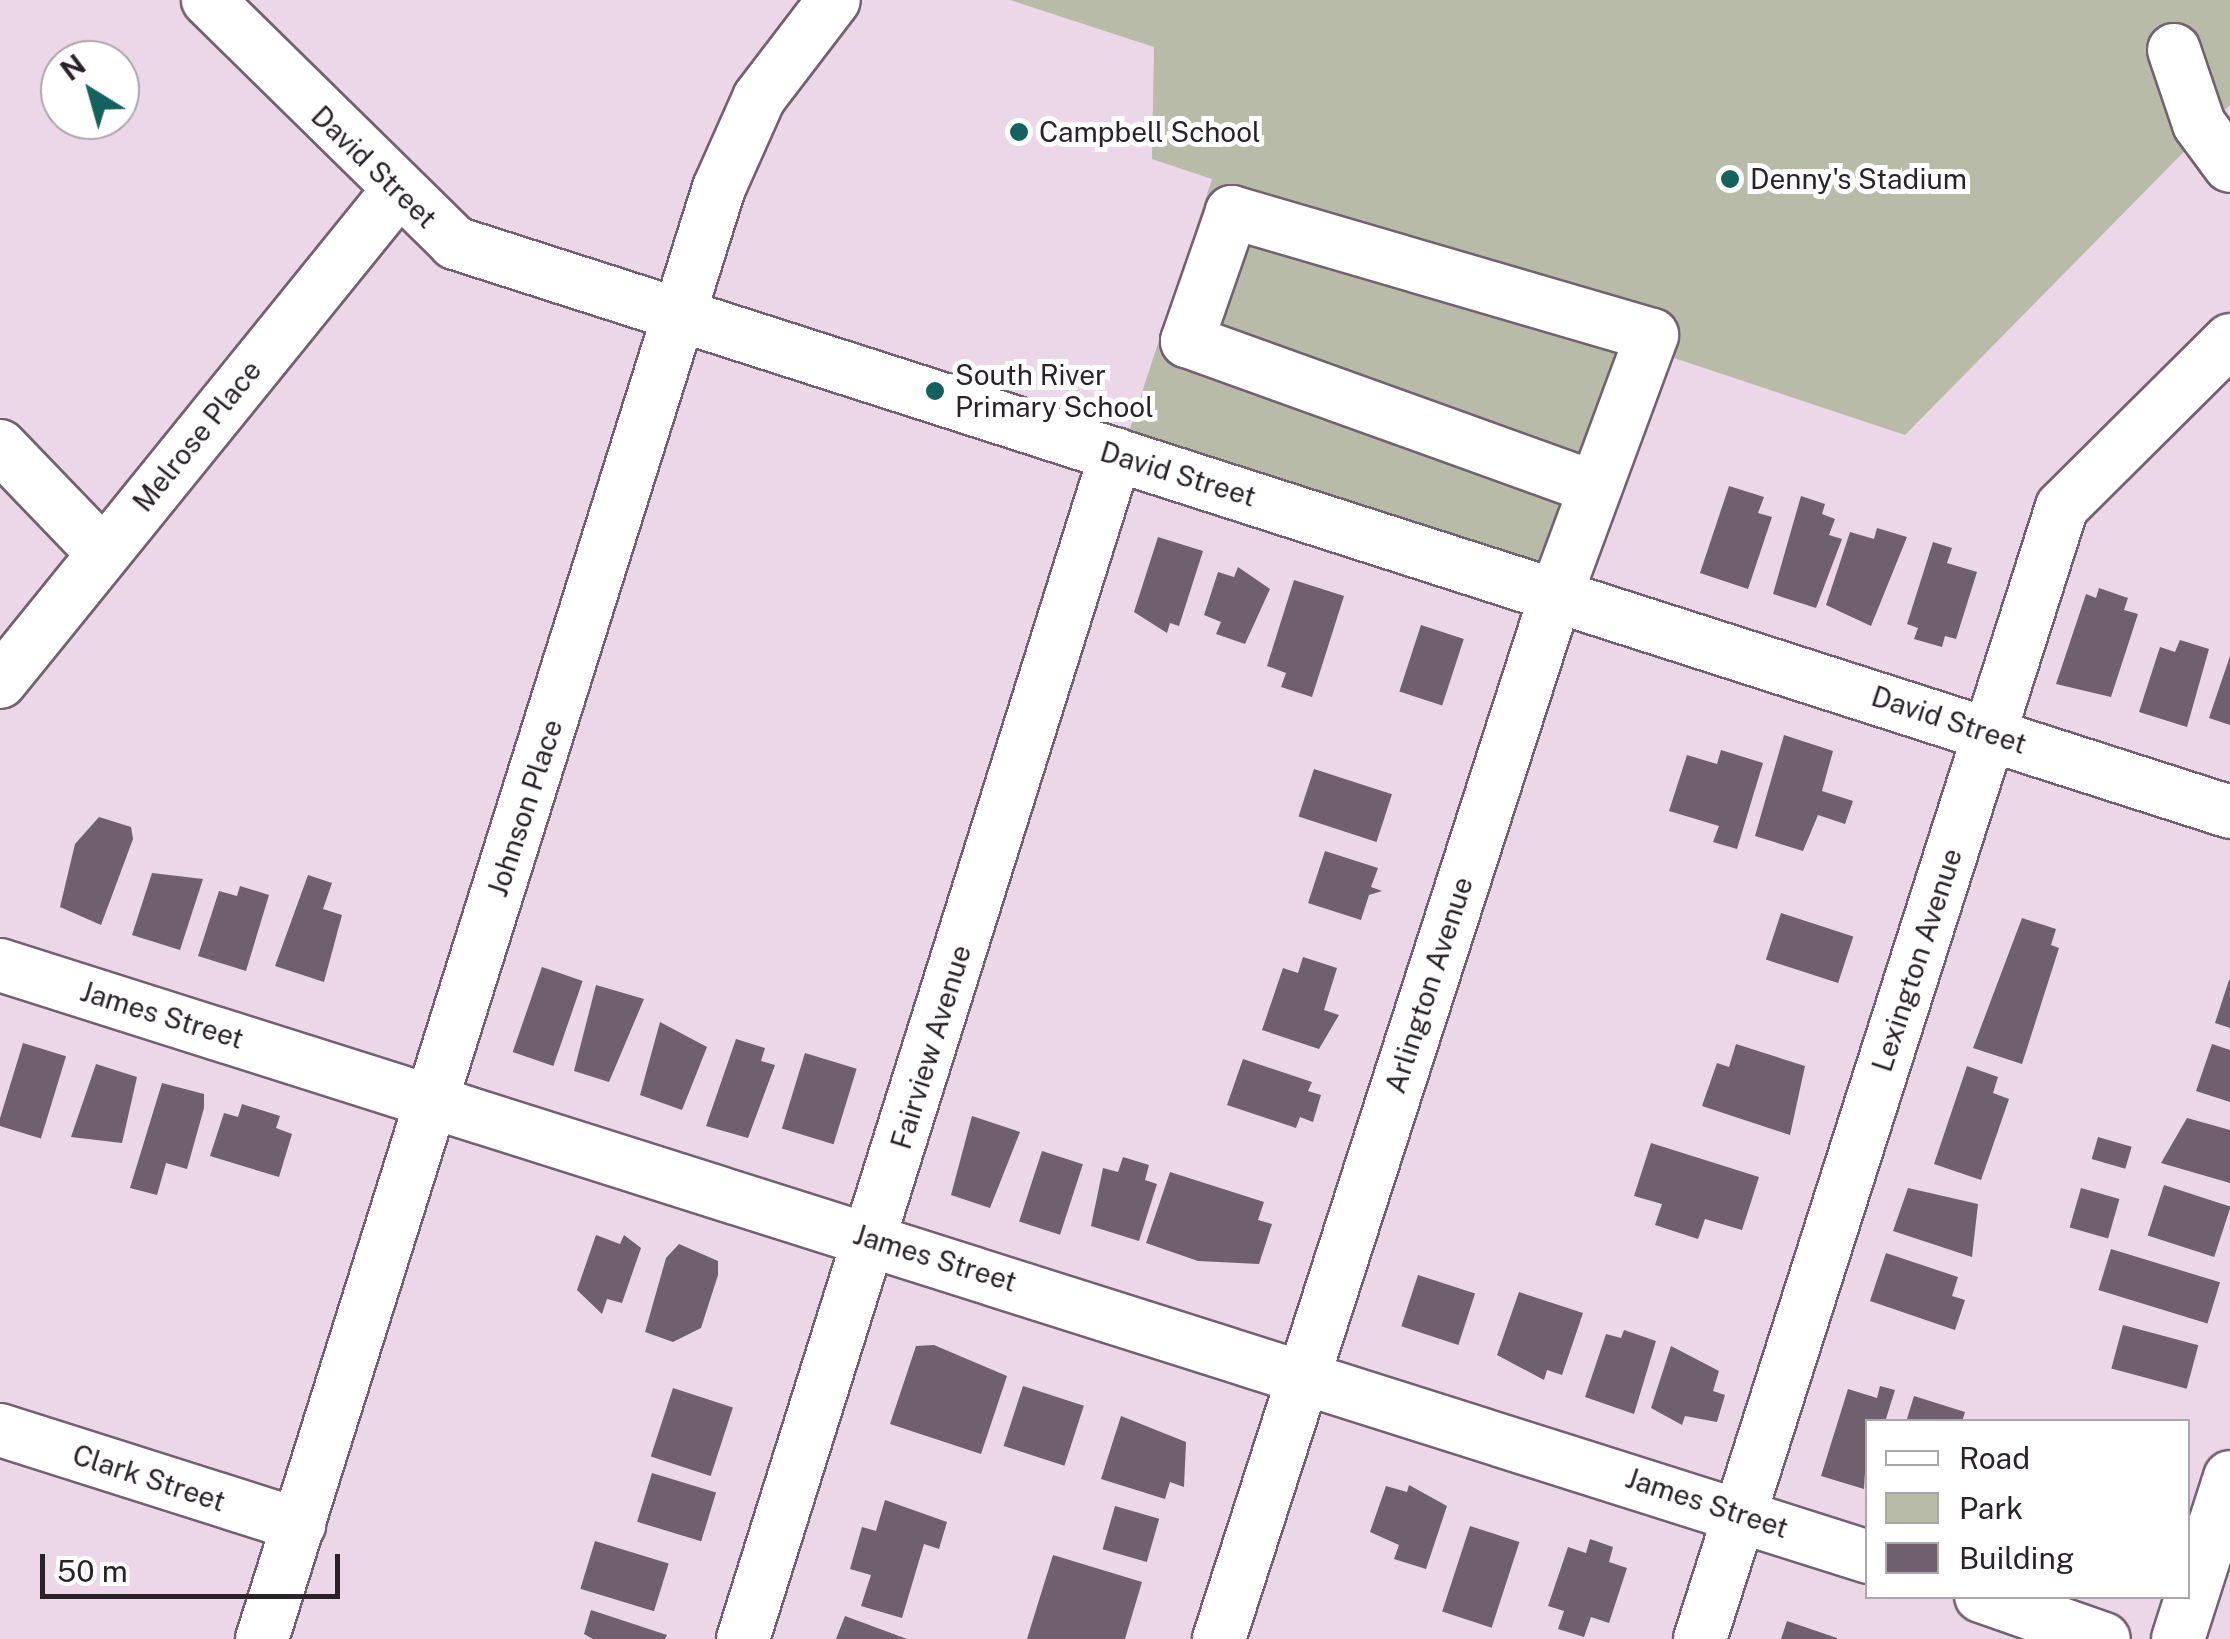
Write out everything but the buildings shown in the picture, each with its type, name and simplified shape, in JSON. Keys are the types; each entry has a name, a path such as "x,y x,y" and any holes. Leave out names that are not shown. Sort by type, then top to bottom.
{"street":[{"name":"David Street","path":"208,0 396,193 455,243 1557,592 2230,812"},
{"name":"Johnson Place","path":"262,1639 740,128 834,0"},
{"path":"2174,50 2199,124 2230,166"},
{"name":"Melrose Place","path":"0,682 396,193"},
{"name":"Arlington Avenue","path":"1219,1639 1557,592 1652,335 1232,212 1187,341 1595,488"},
{"name":"Lexington Avenue","path":"1700,1639 2062,507 2230,340"},
{"path":"0,446 102,552"},
{"name":"Fairview Avenue","path":"743,1639 1116,454"},
{"name":"James Street","path":"0,965 1303,1373 1865,1557"},
{"name":"Clark Street","path":"0,1430 299,1525"},
{"path":"2178,1639 2230,1477"},
{"path":"1990,1599 2104,1639"}],"green space":[{"path":"1010,0 2230,0 2230,105 1905,435 1668,356 1586,579 1127,438 1212,179 1152,159 1154,47"}],"place":[{"name":"Campbell School","path":"1019,132"},
{"name":"Denny's Stadium","path":"1730,179"},
{"name":"South River Primary School","path":"935,391"}]}
